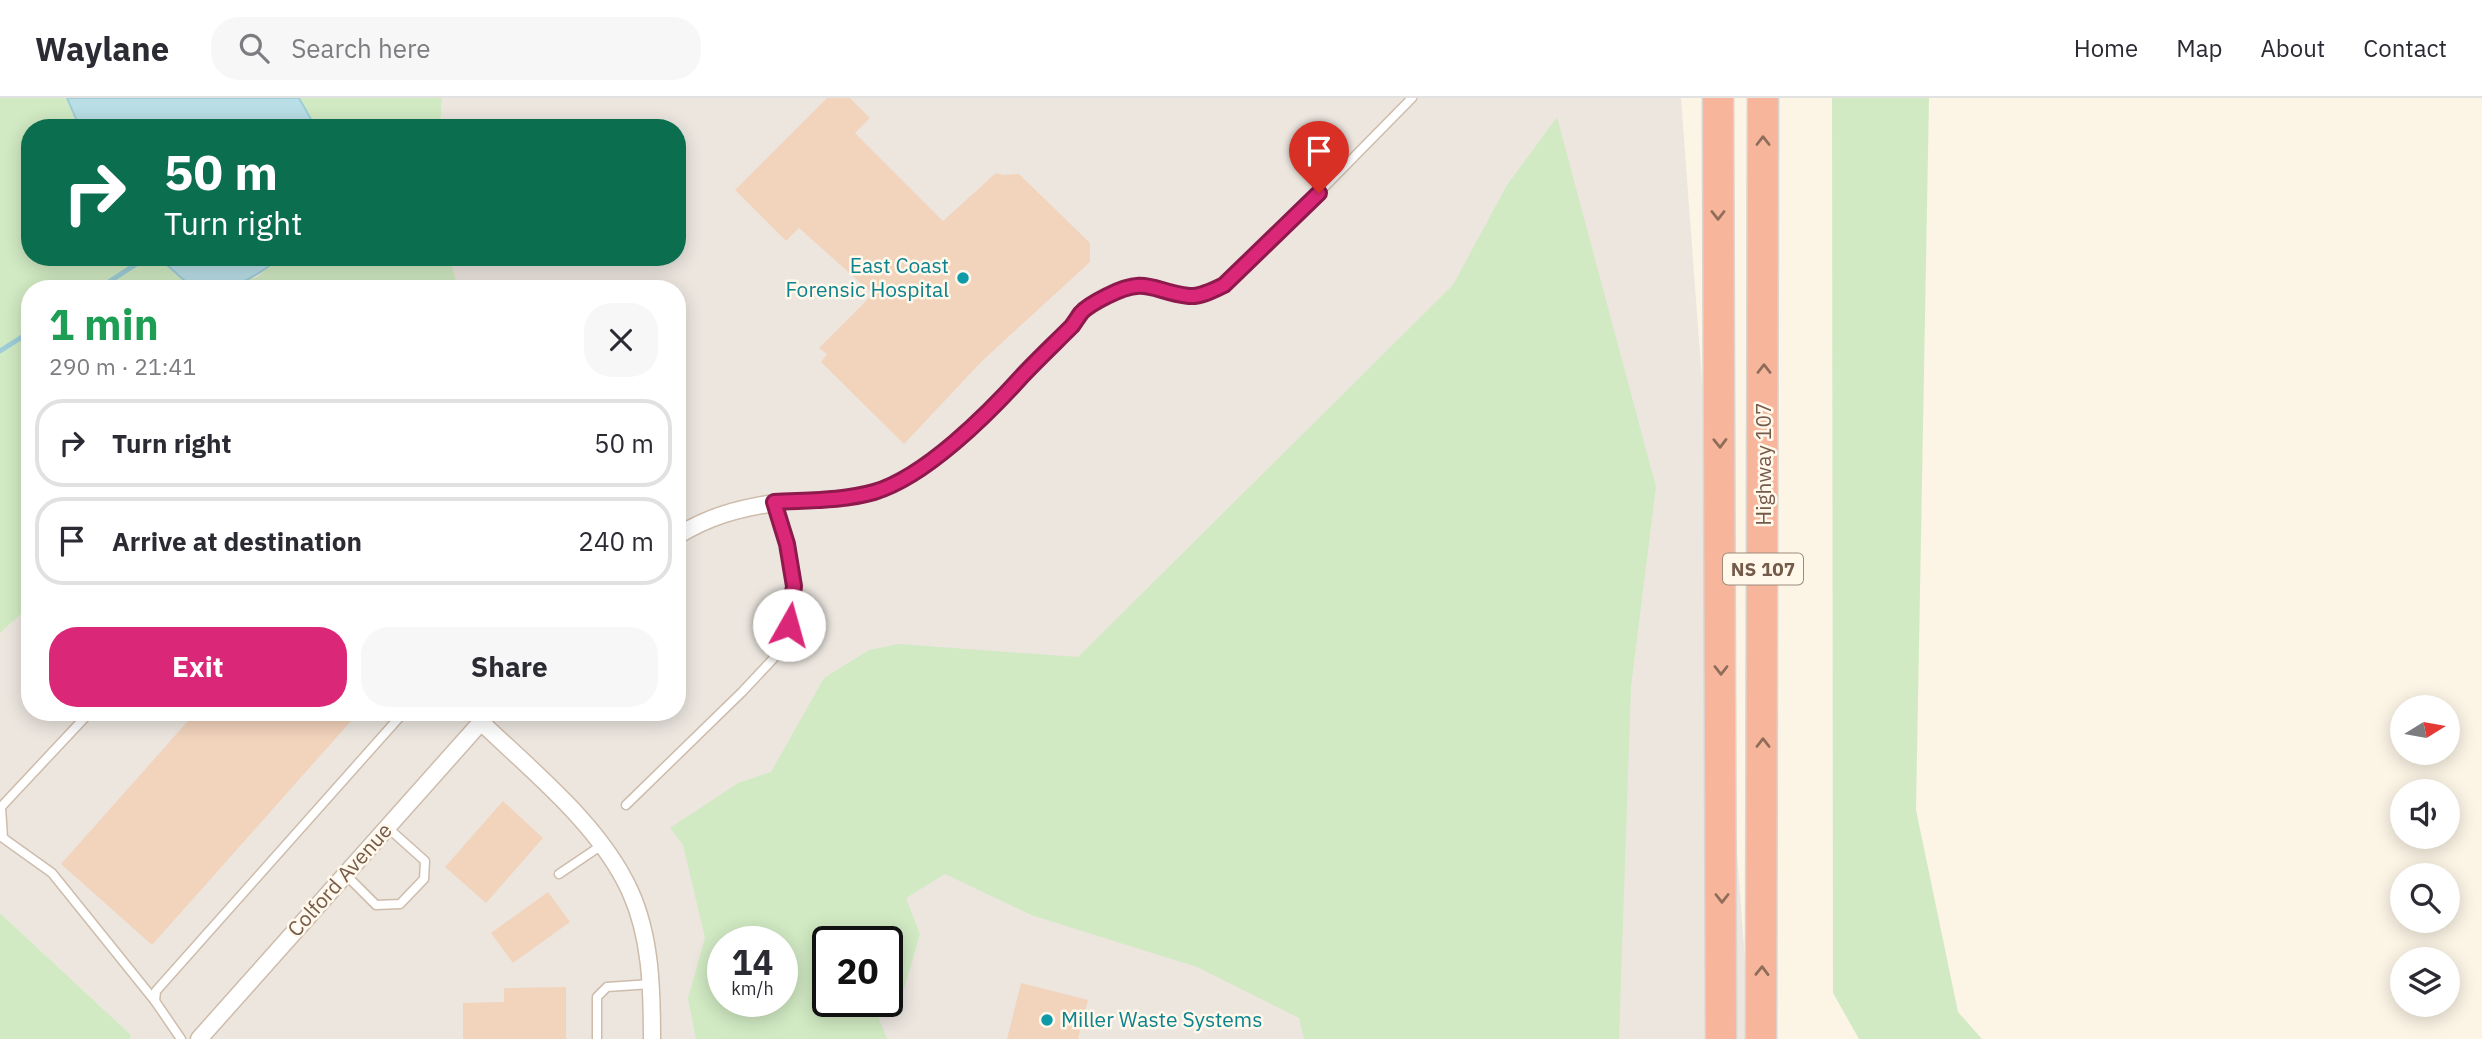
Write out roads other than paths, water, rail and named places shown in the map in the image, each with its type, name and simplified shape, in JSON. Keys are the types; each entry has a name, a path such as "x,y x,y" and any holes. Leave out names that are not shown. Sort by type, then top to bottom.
{"highway":[{"name":"Highway 107","path":"1718,98 1721,1039"},
{"name":"Highway 107","path":"1761,1039 1763,98"}],"street":[{"path":"686,531 702,521 737,509 774,502"},
{"name":"Colford Avenue","path":"199,1039 387,827 477,721"},
{"path":"486,721 602,845 631,892 644,939 651,984 652,1039"}],"lane":[{"path":"626,805 773,659 789,625 794,586 787,544 774,502 840,498 874,492 908,478 977,421 1049,346 1074,324 1082,312 1108,296 1134,285 1151,285 1191,296 1224,285 1412,98"},
{"path":"82,721 1,807 3,838 52,873 155,1001 181,1039"},
{"path":"155,1001 156,991 396,721"},
{"path":"345,874 376,905 400,904 424,879 425,861 387,827"},
{"path":"559,874 602,845"},
{"path":"597,1039 597,998 607,987 651,984"}],"water":[{"path":"67,98 299,98 311,119 76,119"},
{"path":"168,266 269,266 246,280 184,280"}],"waterway":[{"path":"112,280 133,266"},
{"path":"0,351 21,338"}],"place":[{"name":"East Coast Forensic Hospital","path":"963,278"},
{"name":"Miller Waste Systems","path":"1047,1020"}]}
